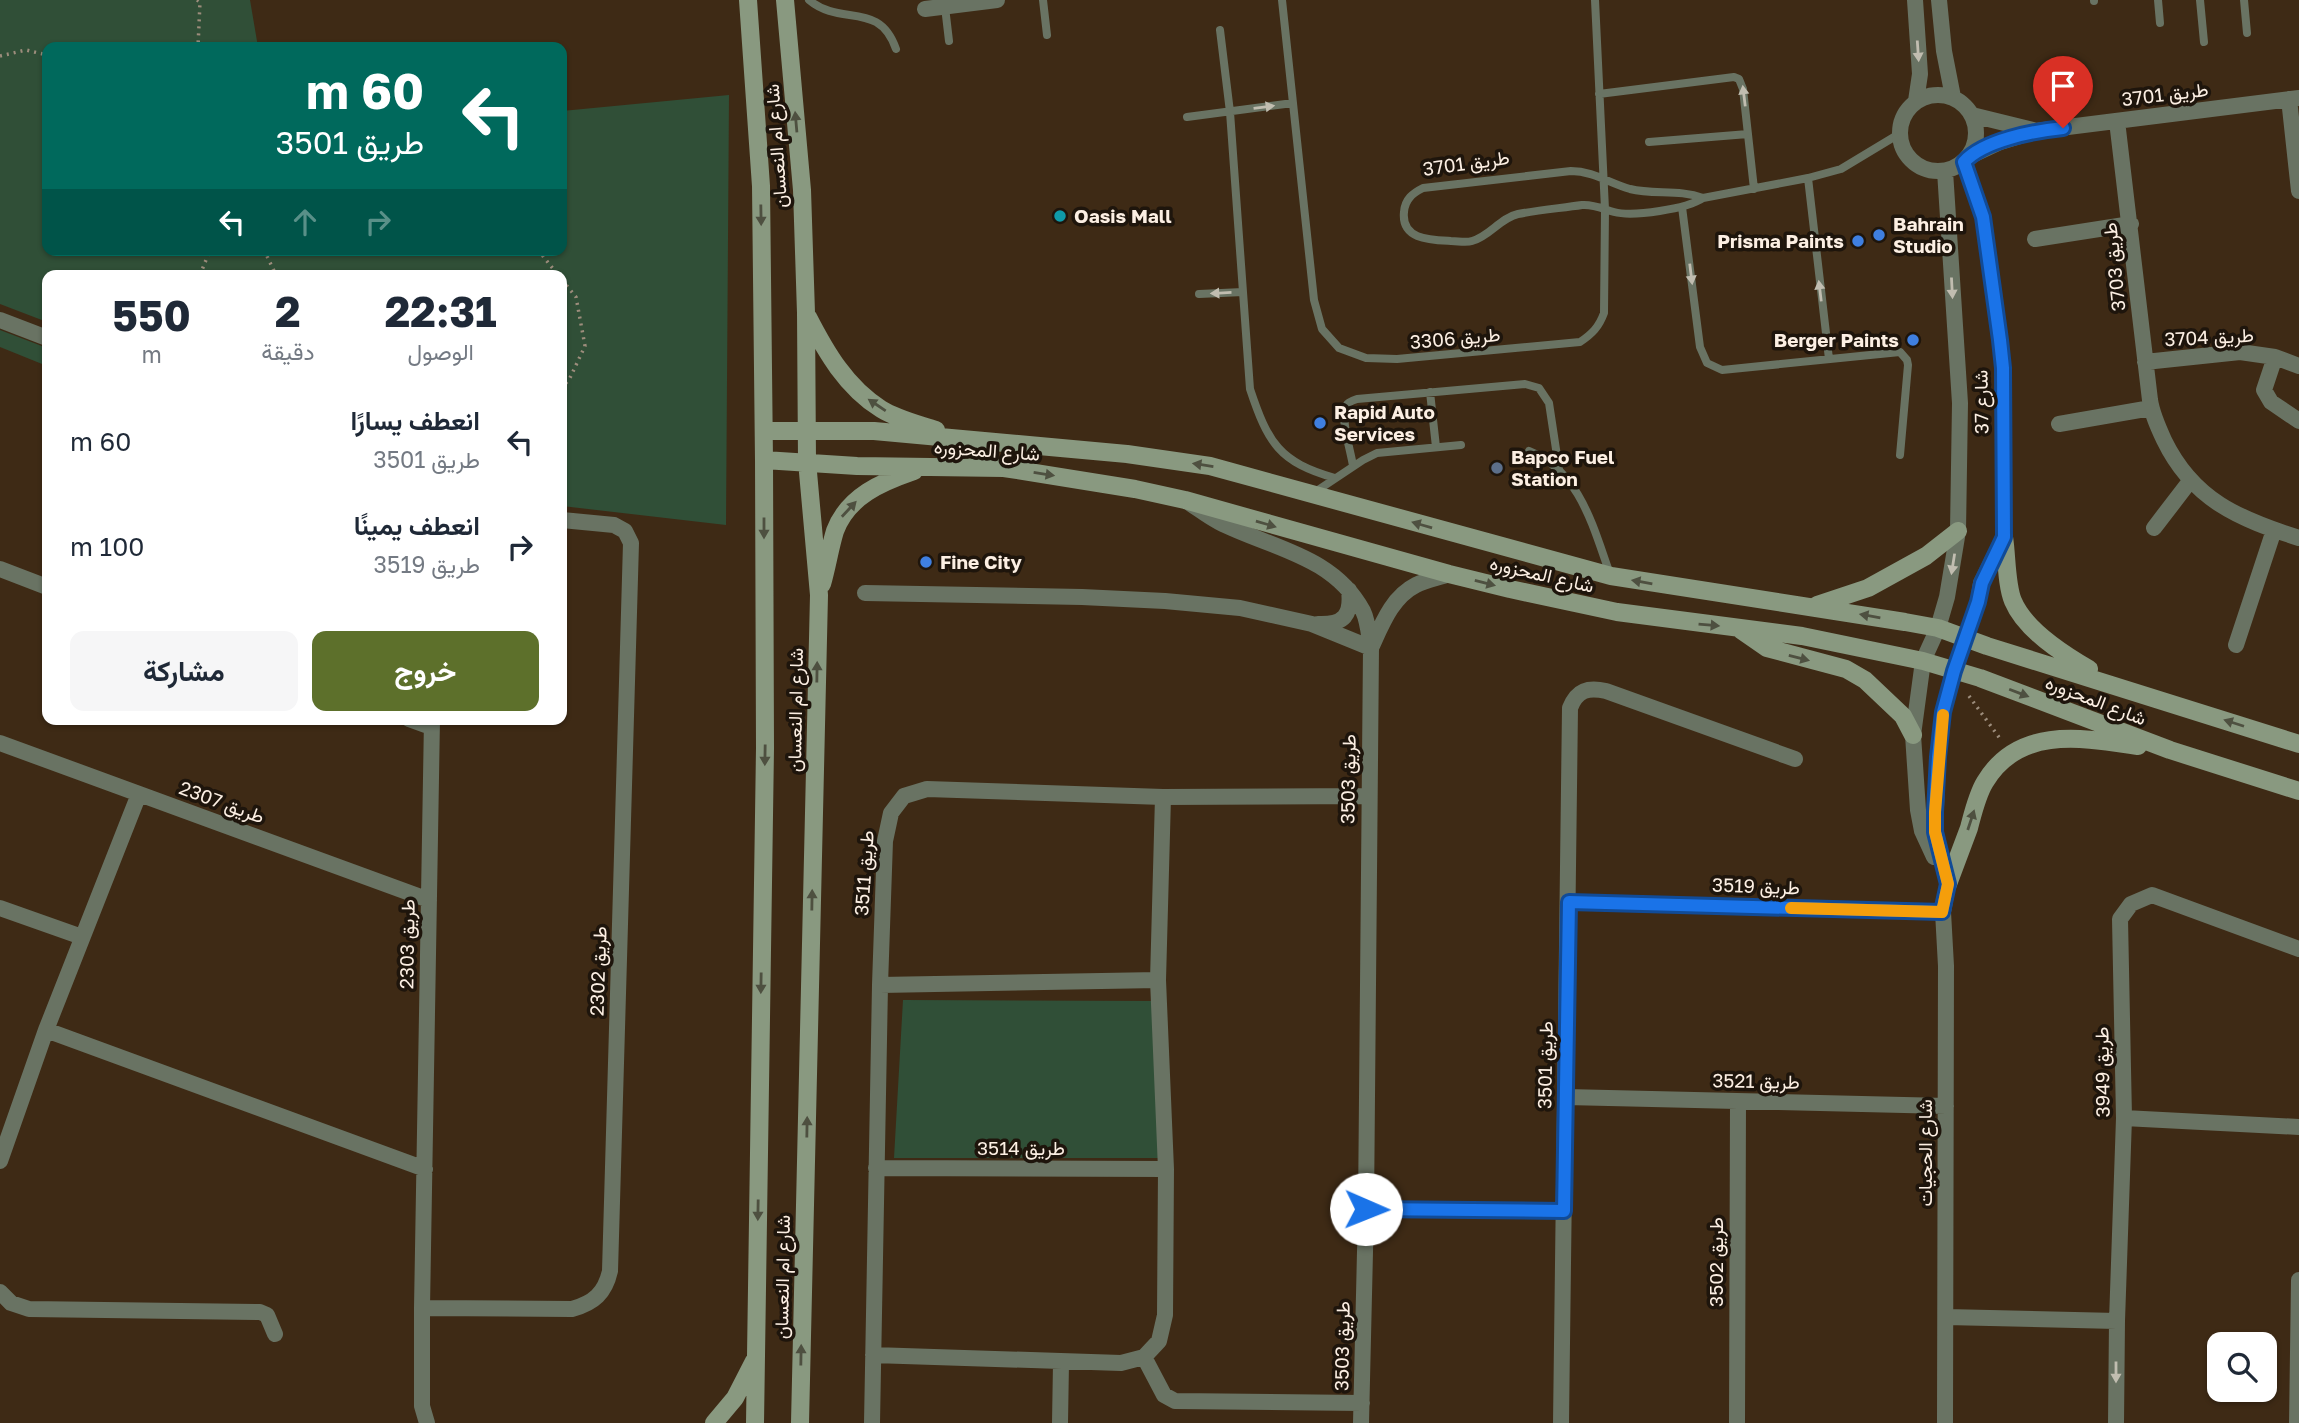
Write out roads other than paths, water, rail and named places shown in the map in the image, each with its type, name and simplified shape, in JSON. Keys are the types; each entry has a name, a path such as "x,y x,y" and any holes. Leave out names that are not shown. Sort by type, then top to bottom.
{"main road":[{"name":"شارع ام النعسان","path":"748,0 761,186 764,431 765,748 755,1423"},
{"name":"شارع ام النعسان","path":"785,0 802,190 807,461 819,595 800,1423"},
{"path":"806,313 832,360 852,386 882,410 962,440"},
{"name":"شارع المحزوره","path":"764,431 874,431 1127,454 1210,466 1611,576 1814,606 1938,628 1965,639 2116,684 2299,744"},
{"name":"شارع المحزوره","path":"764,460 857,466 1004,468 1135,489 1185,500 1449,575 1617,612 1816,639 1923,661 1980,678 2169,750 2299,791"},
{"path":"819,595 834,533 848,508 880,483 927,467"},
{"path":"1814,606 1868,588 1926,556 1958,531"},
{"path":"2004,537 2013,601 2020,612 2050,645 2116,684"},
{"path":"1738,628 1766,648 1846,669 1865,680 1903,716 1913,735"},
{"path":"1948,884 1984,783 2011,755 2033,743 2061,738 2082,738 2169,750"},
{"path":"714,1423 735,1398 756,1358"}],"street":[{"path":"925,9 997,0"},
{"path":"1915,0 1920,74 1916,101"},
{"path":"1939,0 1944,51 1953,97"},
{"path":"1934,94 1953,97 1972,115 1976,141 1966,159 1945,171 1927,170 1905,153 1899,134 1903,115 1916,101 1934,94"},
{"path":"2294,99 2299,191"},
{"name":"طريق 3701","path":"1966,159 2000,142 2036,131 2294,99"},
{"name":"طريق 3701","path":"1972,115 2036,131"},
{"name":"طريق 3703","path":"2117,121 2151,408 2176,464 2190,481 2223,508 2299,538"},
{"name":"شارع 37","path":"1965,639 1982,583 2004,537 2003,368 1983,217 1966,159"},
{"path":"1945,171 1960,403 1958,531 1947,597 1938,628 1923,661 1913,735 1922,831 1948,884"},
{"path":"2035,239 2131,224"},
{"path":"0,320 42,336"},
{"name":"طريق 3704","path":"2145,362 2240,352 2275,357 2299,366"},
{"name":"طريق 3704","path":"2275,357 2265,395 2299,421"},
{"path":"2059,424 2151,408"},
{"path":"2154,528 2190,481"},
{"path":"1185,500 1218,521 1307,558 1332,573 1349,590 1364,612 1371,648"},
{"name":"طريق 2302","path":"422,1308 572,1309 586,1305 598,1297 607,1285 610,1271 631,543 625,531 614,524 567,520"},
{"path":"2236,645 2274,530"},
{"path":"0,569 42,585"},
{"path":"1371,648 1389,610 1405,593 1417,585 1449,575"},
{"path":"1312,624 1330,624 1345,618 1350,603 1349,590"},
{"path":"865,593 1165,601 1240,608 1312,624 1371,648"},
{"name":"شارع الحجيات","path":"1945,1423 1946,938 1942,912 1948,884 1935,832 1936,790 1943,712 1965,639"},
{"name":"طريق 3503","path":"1361,1423 1366,1209 1371,648"},
{"name":"طريق 3501","path":"1560,1423 1570,708 1577,694 1586,689 1606,691 1795,759"},
{"name":"طريق 2303","path":"426,1423 422,1406 422,1308 431,725"},
{"name":"طريق 2307","path":"0,743 429,900"},
{"name":"طريق 3511","path":"872,1423 885,841 891,813 904,796 927,789 1163,797 1369,796"},
{"path":"0,1161 46,1030 139,794"},
{"path":"873,1355 1121,1363 1144,1357 1159,1341 1165,1315 1166,1170 1158,980 1163,797"},
{"name":"طريق 3949","path":"2116,1423 2124,1118 2120,919 2131,904 2152,895 2299,949"},
{"name":"طريق 3519","path":"1569,902 1942,912"},
{"path":"0,908 82,937"},
{"path":"880,985 1158,980"},
{"path":"46,1030 425,1169"},
{"name":"طريق 3521","path":"1566,1097 1946,1106"},
{"name":"طريق 3502","path":"1737,1423 1738,1102"},
{"path":"2124,1118 2299,1127"},
{"name":"طريق 3514","path":"876,1168 1166,1170"},
{"path":"1366,1209 1564,1211"},
{"path":"2297,1423 2299,1280"},
{"path":"0,1292 11,1303 29,1309 260,1312 267,1315 275,1334"},
{"path":"1946,1317 2117,1321"},
{"path":"1144,1357 1164,1395 1181,1402 1362,1403"},
{"path":"1060,1423 1061,1363"},
{"name":"طريق 2303","path":"415,1423 422,1406"}],"lane":[{"path":"809,0 825,10 874,18 885,26 896,49"},
{"path":"1043,0 1047,35"},
{"name":"طريق 3306","path":"1282,0 1314,300 1322,329 1339,348 1366,358 1397,359 1580,342 1594,332 1604,313 1605,209 1595,0"},
{"path":"2158,0 2160,23"},
{"path":"2200,0 2204,42"},
{"path":"2244,0 2247,33"},
{"path":"945,7 949,41"},
{"path":"1220,30 1230,111 1250,389 1261,422 1280,451 1307,470 1335,478"},
{"path":"1598,94 1734,77 1742,83 1755,188"},
{"path":"1186,117 1293,103"},
{"path":"1649,142 1748,134"},
{"name":"طريق 3701","path":"1703,198 1689,194 1641,191 1603,177 1571,171 1423,188 1413,193 1406,202 1404,213 1405,224 1421,239 1471,242 1500,221 1520,214 1585,205 1627,213 1682,207 1703,198 1808,178 1841,169 1899,134"},
{"path":"1808,178 1829,359"},
{"path":"1682,207 1702,355 1714,368 1731,370 1895,352 1904,355 1908,365 1900,455"},
{"path":"1199,294 1243,292"},
{"path":"1353,466 1344,416 1350,401 1357,398 1525,384 1539,388 1549,403 1559,470"},
{"path":"1430,392 1437,447"},
{"path":"1314,493 1377,453 1461,445"},
{"path":"1530,450 1570,481 1585,505 1611,576"}],"place":[{"name":"Oasis Mall","path":"1060,216"},
{"name":"Bahrain Studio","path":"1879,235"},
{"name":"Prisma Paints","path":"1858,241"},
{"name":"Berger Paints","path":"1913,340"},
{"name":"Rapid Auto Services","path":"1320,423"},
{"name":"Bapco Fuel Station","path":"1497,468"},
{"name":"Fine City","path":"926,562"}]}
